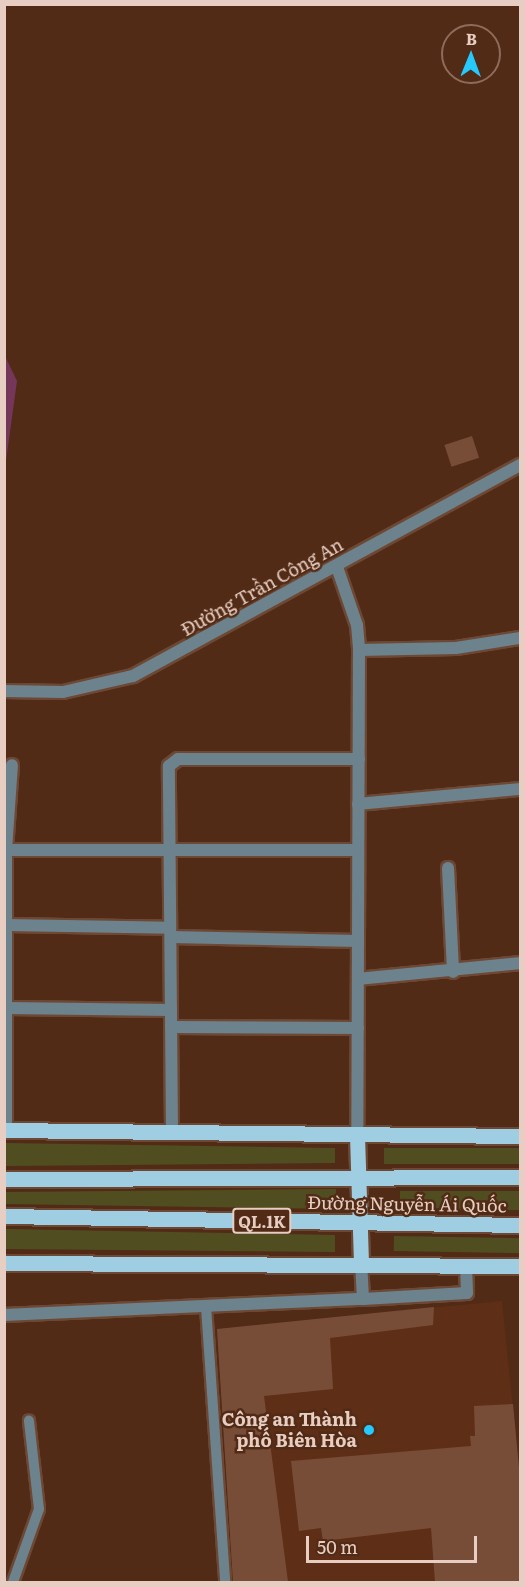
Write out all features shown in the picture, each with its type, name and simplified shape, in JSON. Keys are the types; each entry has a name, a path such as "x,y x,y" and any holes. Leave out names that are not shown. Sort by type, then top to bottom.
{"main road":[{"path":"5,1130 520,1136"},
{"path":"357,1135 361,1264"},
{"name":"Đường Nguyễn Ái Quốc","path":"4,1179 520,1177"},
{"name":"Đường Nguyễn Ái Quốc","path":"4,1216 520,1226"},
{"path":"4,1263 520,1266"}],"street":[{"name":"Đường Trần Công An","path":"4,691 63,692 134,676 338,567 520,465"},
{"path":"338,567 351,603 359,650 357,1135"},
{"path":"359,650 456,648 520,638"},
{"path":"172,1131 169,770 174,760 359,759"},
{"path":"5,1130 5,880 12,765"},
{"path":"358,804 520,789"},
{"path":"6,850 358,850"},
{"path":"448,868 453,972"},
{"path":"6,926 358,941"},
{"path":"358,979 453,972 520,963"},
{"path":"6,1008 171,1010"},
{"path":"171,1027 358,1028"},
{"path":"361,1264 363,1299"},
{"path":"4,1316 467,1293 466,1266"}],"lane":[{"path":"206,1307 225,1582"},
{"path":"13,1582 39,1509 35,1449 29,1421"}],"shaded area":[{"path":"5,356 17,381 5,468"},
{"path":"5,1143 335,1148 335,1163 5,1166"},
{"path":"384,1148 520,1148 520,1164 384,1164"},
{"path":"336,1189 336,1209 4,1204 5,1192"},
{"path":"400,1191 520,1191 520,1210 400,1210"},
{"path":"5,1229 335,1235 335,1252 5,1249"},
{"path":"394,1236 520,1238 520,1253 394,1251"},
{"name":"Công an Thành phố Biên Hòa","path":"502,1301 520,1478 520,1582 233,1582 217,1329"}],"building":[{"path":"472,436 479,458 452,467 444,445"},
{"path":"434,1307 433,1325 330,1338 333,1389 264,1396 288,1582 233,1582 217,1329"},
{"path":"513,1404 520,1478 520,1582 435,1582 431,1528 323,1541 321,1528 299,1531 291,1461 471,1446 470,1436 475,1436 474,1406"}],"place":[{"name":"Công an Thành phố Biên Hòa","path":"369,1430"}]}
